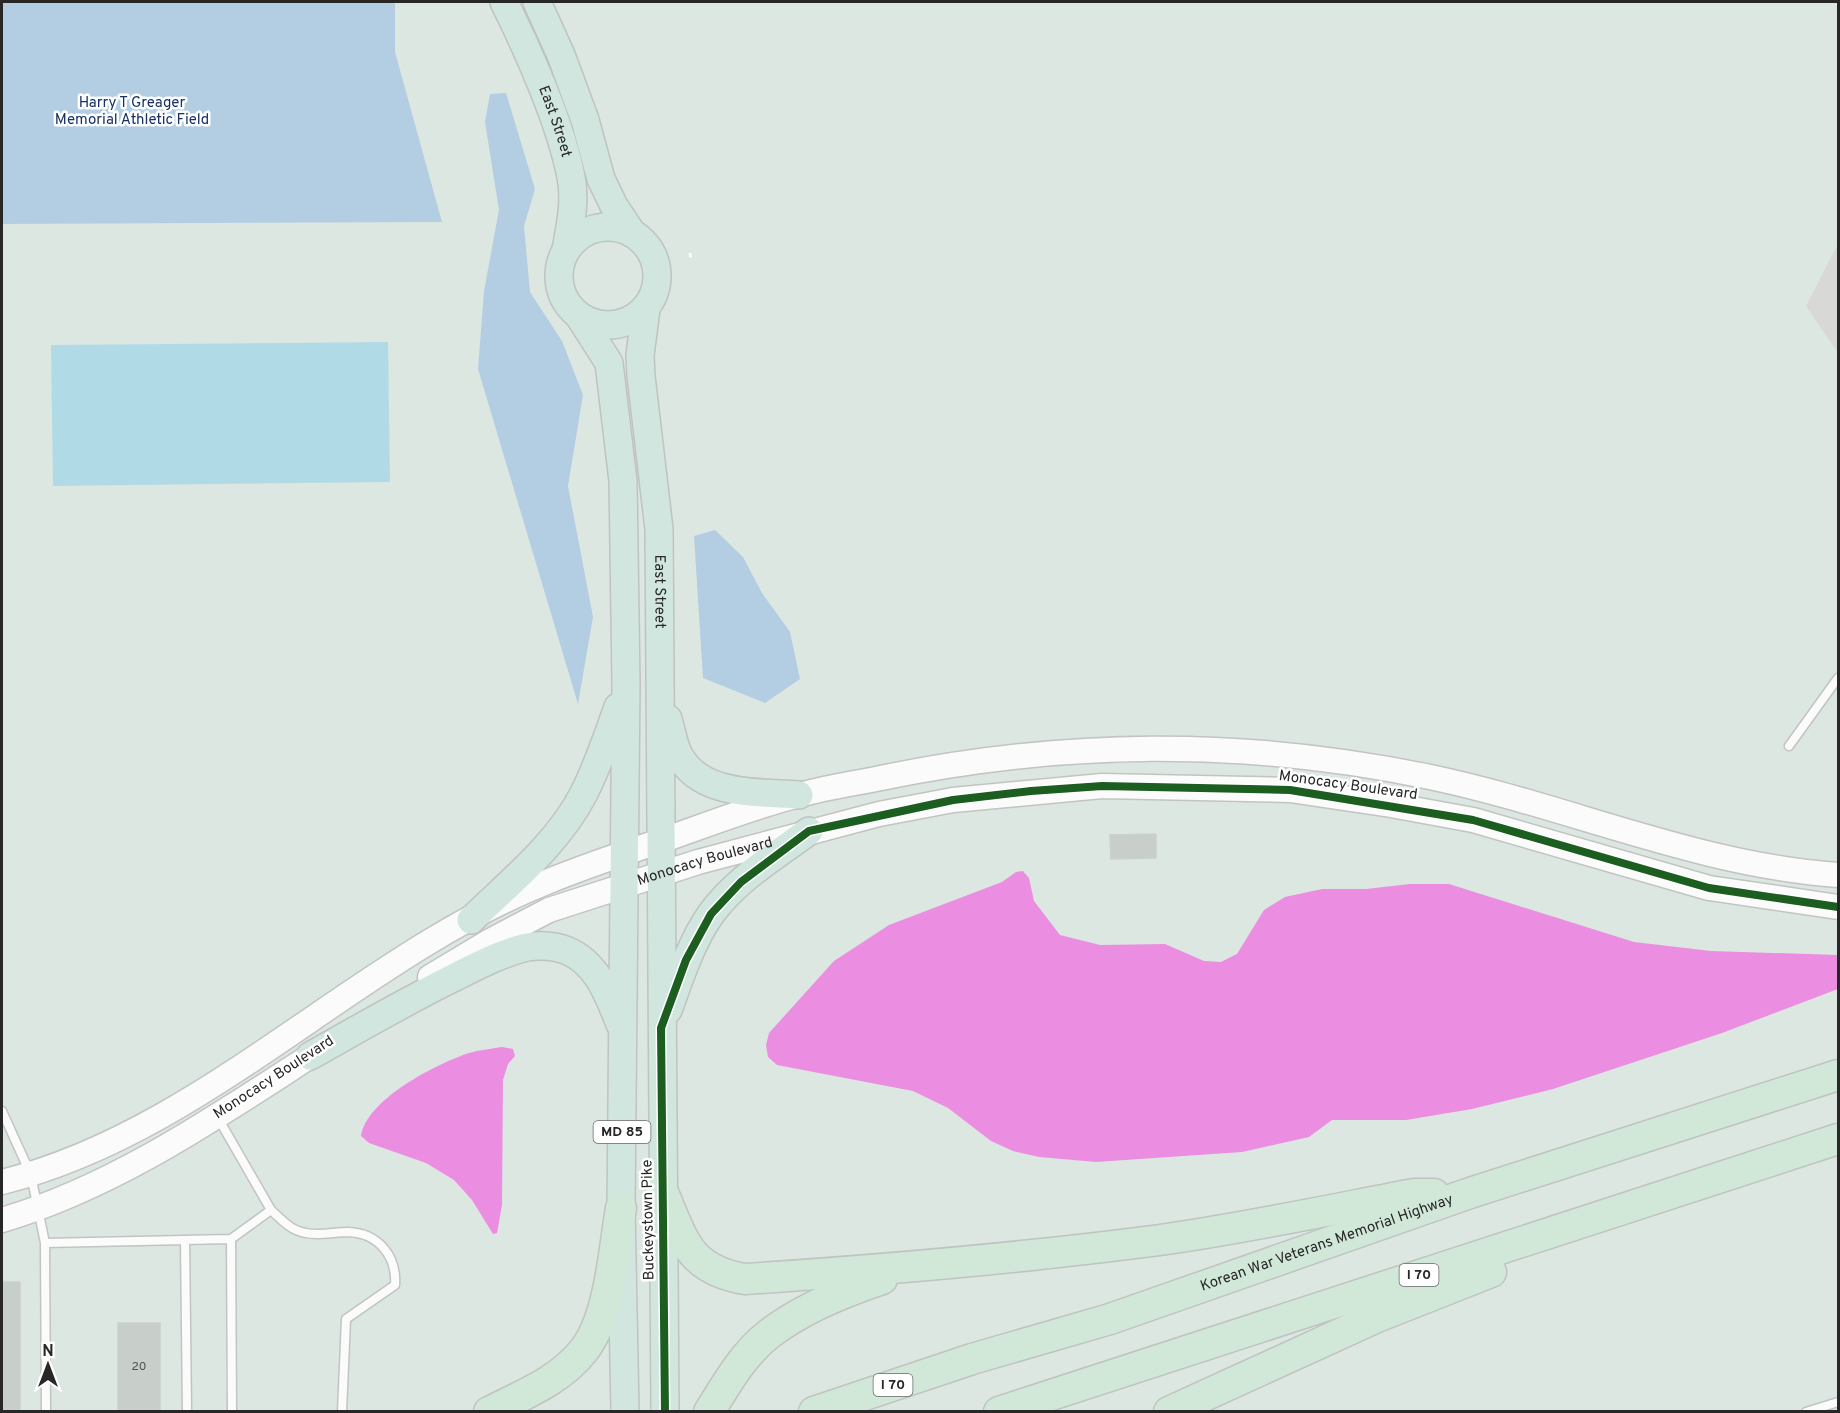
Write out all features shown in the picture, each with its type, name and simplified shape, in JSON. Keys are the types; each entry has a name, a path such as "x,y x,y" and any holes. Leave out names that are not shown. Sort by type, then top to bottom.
{"highway":[{"name":"Korean War Veterans Memorial Highway","path":"814,1412 972,1359 1110,1319 1470,1193 1839,1075"},
{"path":"1169,1412 1432,1294 1839,1139"},
{"name":"I 70","path":"999,1412 1839,1139"},
{"path":"661,1188 685,1241 700,1264 720,1275 745,1279 919,1267 1159,1240 1243,1227 1414,1194 1470,1193"},
{"path":"489,1412 533,1390 563,1371 585,1349 597,1325 606,1292 621,1208"},
{"path":"709,1412 736,1369 768,1335 812,1307 864,1285 919,1267"}],"main road":[{"name":"East Street","path":"504,2 556,125 572,178 572,214 566,250"},
{"name":"East Street","path":"537,2 561,55 585,120 601,179 614,206 632,233"},
{"path":"579,316 597,325 619,325 634,319 646,309 655,294 658,273 653,255 644,242 632,233 611,227 592,230 579,237 566,250 559,275 560,288 567,303 579,316 609,363 614,385 623,481 626,683 624,852"},
{"name":"East Street","path":"646,309 640,366 659,529 661,875"},
{"path":"471,920 533,860 559,831 584,795 603,752 626,683"},
{"path":"660,686 677,752 704,780 728,790 799,795"},
{"name":"Monocacy Boulevard","path":"2,1182 31,1175 110,1143 171,1108 418,950 542,883 624,852 799,795 953,763 1105,748 1244,750 1358,764 1432,778 1531,802 1660,843 1721,858 1778,869 1839,875"},
{"name":"Monocacy Boulevard","path":"2,1221 39,1209 122,1172 490,941 549,910 809,831 953,800 1102,786 1204,786 1290,790 1473,820 1709,888 1777,900 1839,907"},
{"path":"661,1028 686,960 711,914 741,882 809,831"},
{"name":"Buckeystown Pike","path":"624,852 621,1208 625,1412"},
{"name":"Buckeystown Pike","path":"661,875 664,1412"},
{"path":"310,1056 447,981 498,956 530,947 548,946 568,952 582,960 596,973 606,991 624,1036"}],"lane":[{"path":"1789,746 1839,678"},
{"path":"2,1111 31,1175 45,1244 45,1412"},
{"path":"216,1115 271,1210 289,1227 307,1234 351,1232 368,1237 386,1248 396,1269 395,1285 346,1320 342,1412"},
{"path":"45,1244 231,1239 271,1210"},
{"path":"231,1239 232,1412"},
{"path":"185,1240 187,1412"},
{"path":"1806,1412 1839,1402"}],"path":[{"path":"690,253 691,259"}],"shaded area":[{"path":"1838,244 1838,353 1806,306"},
{"path":"388,342 390,482 53,486 51,345"},
{"path":"1023,871 1029,878 1034,901 1060,935 1100,945 1165,944 1204,961 1221,962 1237,954 1264,910 1285,897 1322,889 1449,884 1634,942 1711,951 1838,955 1838,989 1722,1033 1553,1089 1472,1109 1406,1120 1332,1120 1309,1137 1242,1152 1096,1162 1039,1157 1013,1151 991,1141 948,1108 913,1091 777,1065 768,1057 766,1045 769,1033 834,961 889,925 1002,882 1016,872"},
{"path":"502,1047 513,1049 515,1056 508,1064 503,1080 502,1205 497,1233 493,1234 472,1200 454,1180 426,1163 369,1143 361,1136 366,1122 376,1109 389,1096 422,1074 455,1058"}],"green space":[{"name":"Harry T Greager Memorial Athletic Field","path":"2,2 395,2 395,52 442,222 2,224"},
{"path":"506,93 535,189 524,226 530,292 562,341 583,395 568,486 593,617 578,704 478,369 484,291 499,210 485,122 490,94"},
{"path":"715,530 743,557 762,593 790,632 800,679 765,703 703,678 694,536"}],"building":[{"path":"1156,834 1156,858 1111,859 1110,835"},
{"path":"2,1282 20,1282 20,1412 2,1412"},
{"path":"118,1323 160,1323 160,1412 118,1412"}],"cycle path":[{"path":"665,1412 661,1028 686,960 711,914 741,882 809,831 953,800 1031,791 1102,786 1290,790 1473,820 1709,888 1838,907"}]}
